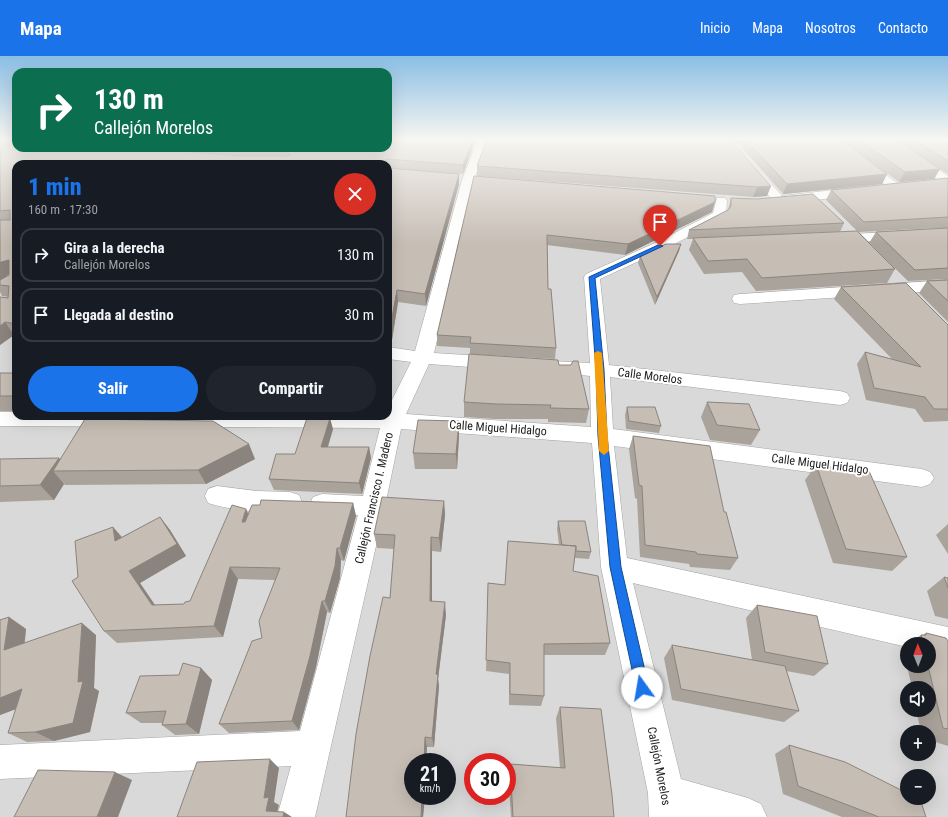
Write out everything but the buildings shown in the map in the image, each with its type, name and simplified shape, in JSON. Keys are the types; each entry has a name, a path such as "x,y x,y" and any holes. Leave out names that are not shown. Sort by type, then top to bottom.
{"street":[{"name":"Callejón Francisco I. Madero","path":"296,817 373,506 392,421 423,358 468,175"},
{"path":"756,175 778,200"},
{"path":"879,175 896,187"},
{"path":"937,175 948,182"},
{"path":"933,184 948,182"},
{"path":"766,201 778,200 819,202 877,189 911,186"},
{"name":"Callejón Morelos","path":"667,805 615,567 602,436 600,370 592,277 660,246 719,215 722,201"},
{"path":"840,223 866,250"},
{"path":"820,240 948,233"},
{"path":"660,246 690,245"},
{"path":"887,272 909,295"},
{"path":"740,299 909,295 948,285"},
{"name":"Calle Morelos","path":"392,354 423,358 600,370 840,398"},
{"name":"Calle Miguel Hidalgo","path":"0,419 12,419"},
{"name":"Calle Miguel Hidalgo","path":"196,420 392,421 602,436 922,478"},
{"path":"217,496 257,501 373,506"},
{"path":"615,567 948,642"},
{"path":"0,762 312,748"},
{"path":"667,805 748,817"}],"shaded area":[{"path":"0,175 12,175 12,420 392,420 392,175 948,175 948,817 0,817"}],"slow traffic":[{"path":"598,353 604,451"}],"route":[{"path":"642,688 615,567 602,436 600,370 592,277 660,246"}]}
